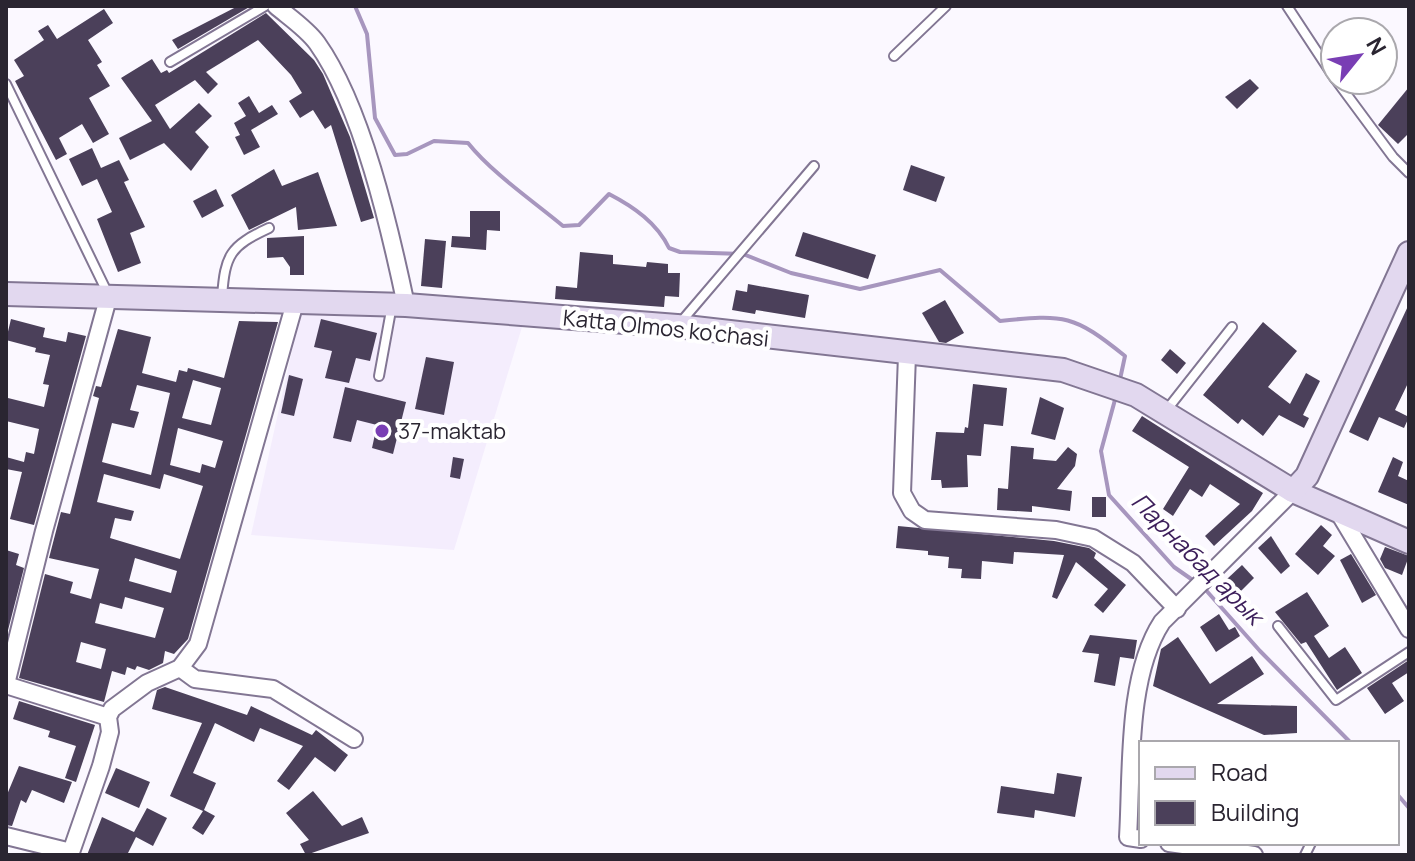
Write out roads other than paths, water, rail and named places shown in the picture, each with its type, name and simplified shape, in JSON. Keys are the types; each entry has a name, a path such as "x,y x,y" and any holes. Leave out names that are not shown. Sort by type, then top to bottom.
{"street":[{"path":"276,6 316,41 345,95 390,225 399,305"},
{"path":"1139,839 1128,837 1136,713 1143,664 1156,631 1307,476 1409,253"},
{"name":"Katta Olmos ko'chasi","path":"6,294 296,299 399,305 677,326 907,355 1063,370 1136,395 1293,491 1409,542"},
{"path":"108,717 6,684 44,531 109,295"},
{"path":"6,836 70,853 110,732 108,717 112,709 147,683 180,668 198,644 296,299"},
{"path":"907,355 902,488 906,502 916,515 925,520 1056,530 1093,538 1133,563 1177,609"},
{"path":"1339,513 1409,629"},
{"path":"180,668 195,679 273,689 354,739"},
{"path":"1183,845 1254,855"}],"lane":[{"path":"170,62 265,6"},
{"path":"894,56 946,6"},
{"path":"1287,6 1319,54"},
{"path":"6,84 109,295"},
{"path":"1347,96 1365,122 1409,173"},
{"path":"677,326 814,166"},
{"path":"222,298 224,266 235,248 269,228"},
{"path":"379,376 399,305"},
{"path":"1165,413 1232,327"},
{"path":"1278,626 1336,700 1409,652"}],"waterway":[{"name":"Парнабад арык","path":"355,6 367,34 375,118 395,155 407,154 434,141 468,143 501,176 563,226 579,225 609,194 644,216 669,248 680,252 743,254 791,273 860,289 940,270 1000,321 1055,318 1068,320 1093,332 1125,356 1119,384"},
{"name":"Парнабад арык","path":"1116,396 1101,451 1109,495 1174,567 1194,581"},
{"name":"Парнабад арык","path":"1204,588 1260,651 1349,741"},
{"name":"Парнабад арык","path":"1399,796 1409,808"}],"place":[{"name":"37-maktab","path":"382,431"}]}
